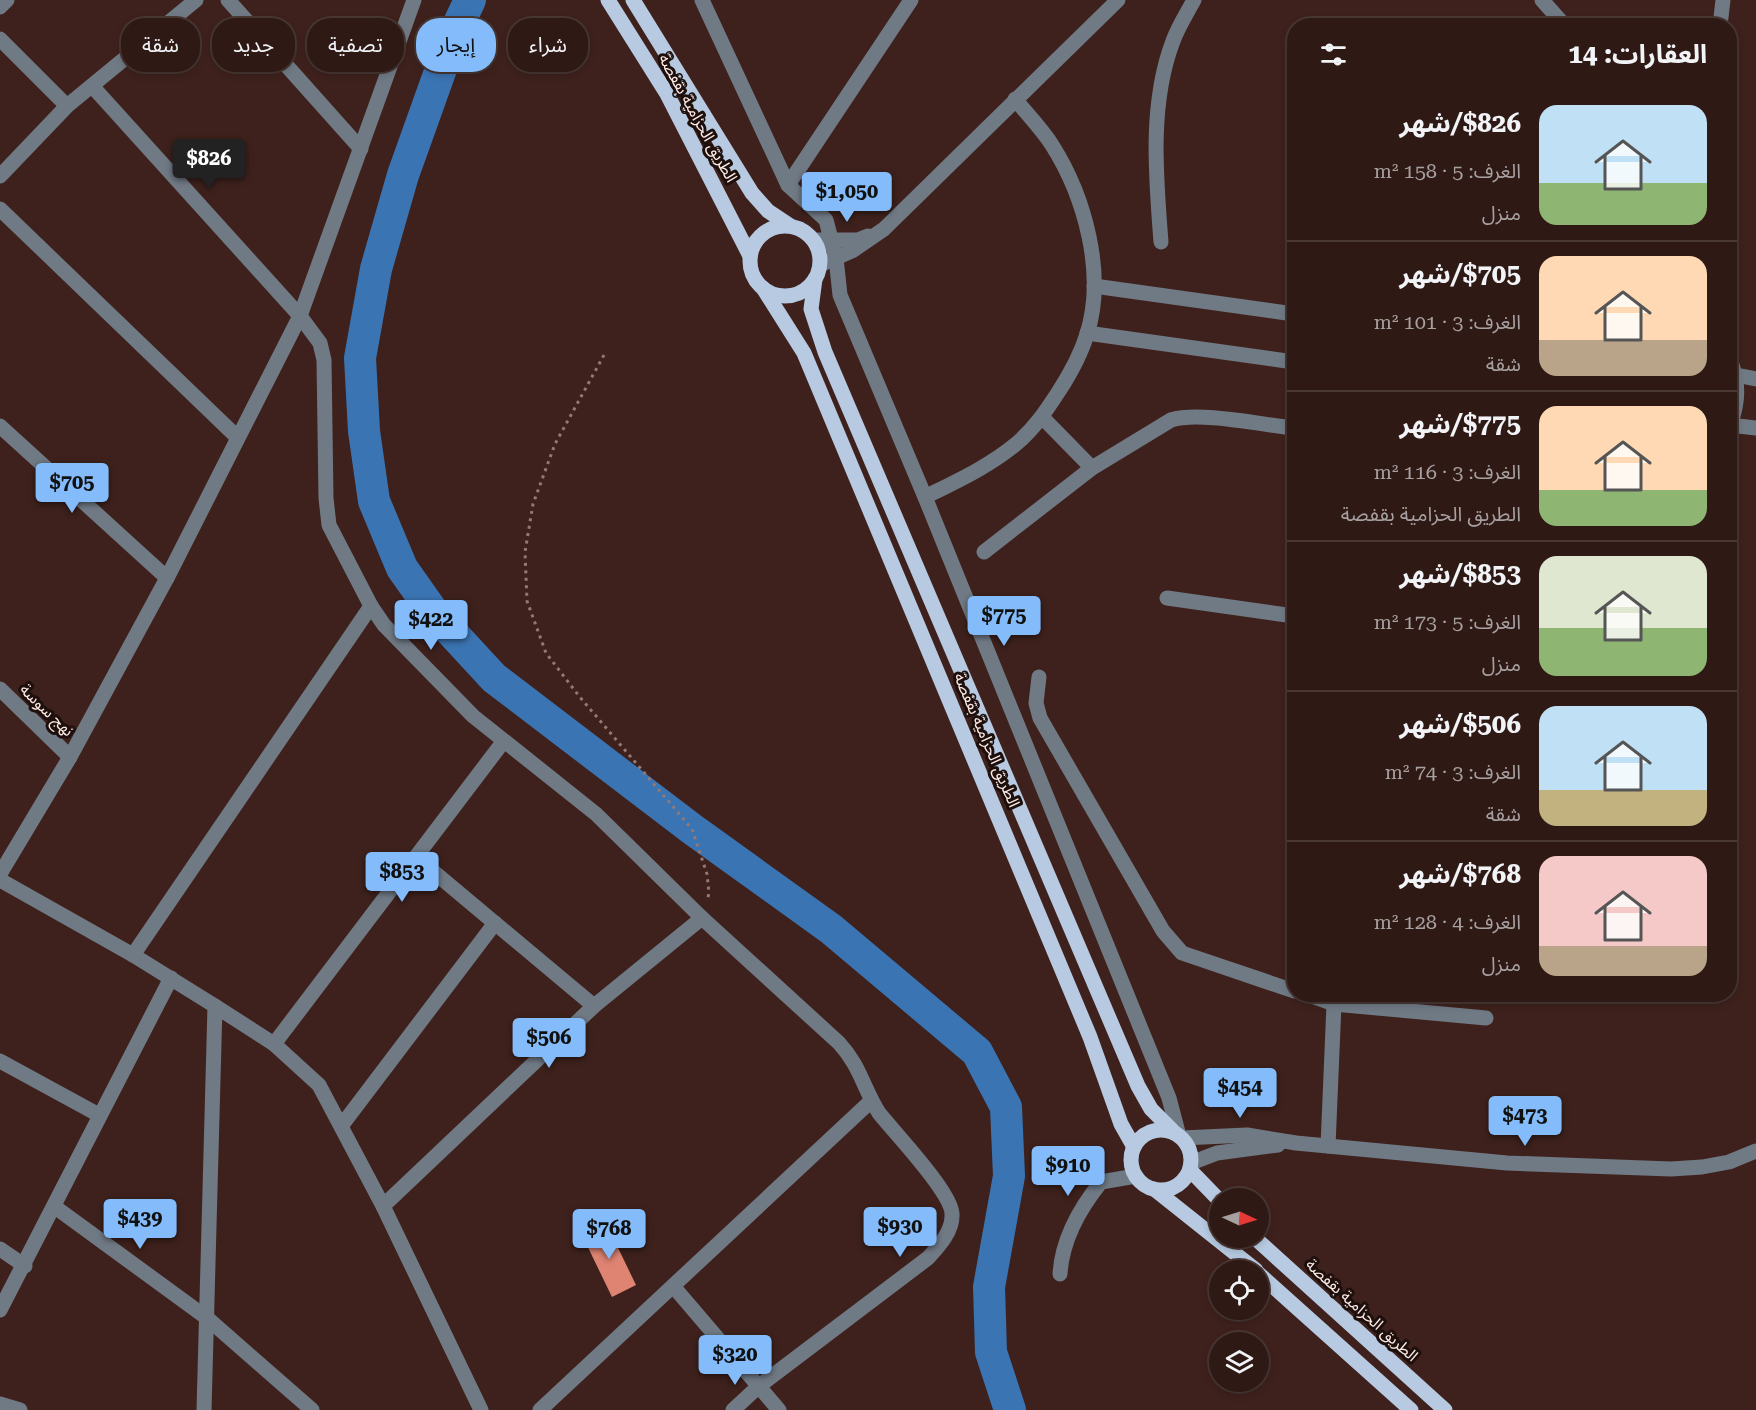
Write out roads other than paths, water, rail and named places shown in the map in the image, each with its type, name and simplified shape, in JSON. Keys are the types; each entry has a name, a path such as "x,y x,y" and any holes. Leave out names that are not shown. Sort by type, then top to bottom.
{"main road":[{"name":"الطريق الحزامية بقفصة","path":"608,0 667,94 750,256"},
{"name":"الطريق الحزامية بقفصة","path":"633,0 752,193 768,211 789,225"},
{"path":"789,225 807,233 814,240 819,249 818,272 801,292 792,295 772,293 763,288 752,272 750,256 761,235 769,229 789,225"},
{"name":"الطريق الحزامية بقفصة","path":"818,272 811,309 830,363 1138,1086 1151,1109 1179,1136"},
{"name":"الطريق الحزامية بقفصة","path":"763,288 804,353 1086,1026 1121,1124 1134,1148"},
{"path":"1209,1188 1190,1166 1189,1149 1179,1136 1159,1130 1144,1135 1134,1148 1132,1162 1136,1176 1242,1260"},
{"path":"1154,1189 1176,1186 1190,1166"},
{"name":"الطريق الحزامية بقفصة","path":"1266,1248 1445,1410"},
{"path":"1269,1283 1411,1410"}],"street":[{"path":"0,7 7,0"},
{"path":"0,176 67,106 93,87 196,0"},
{"path":"228,0 361,149"},
{"path":"0,874 70,758 167,578 300,316 414,0"},
{"path":"702,0 788,184 826,220 833,240 840,295 925,497 1169,1098 1179,1136 1247,1135 1296,1143 1507,1163 1671,1169 1729,1162 1756,1151"},
{"path":"788,184 911,0"},
{"path":"818,272 836,258 884,229 1118,0"},
{"path":"1161,242 1156,181 1159,102 1173,41 1194,0"},
{"path":"1542,0 1558,18"},
{"path":"1721,18 1723,0"},
{"path":"0,39 67,106"},
{"path":"93,87 300,316 320,343 324,357 326,498 329,525 371,606 384,625 437,680 503,742 597,814 702,918 839,1043 856,1063 871,1101 948,1197 953,1216 949,1230 928,1258 759,1386 733,1410"},
{"path":"925,497 981,469 1016,444 1042,417 1069,375 1087,333 1094,286 1090,242 1074,187 1052,145 1015,99"},
{"path":"0,209 237,437"},
{"path":"814,240 858,240 884,229"},
{"path":"1094,286 1287,313"},
{"path":"1087,333 1287,361"},
{"path":"1737,375 1756,379"},
{"path":"1042,417 1092,468"},
{"path":"984,552 1092,468 1180,417 1287,427"},
{"path":"0,426 167,578"},
{"path":"1737,426 1756,428"},
{"path":"1167,598 1287,615"},
{"path":"134,955 371,606"},
{"path":"1039,676 1036,703 1040,718 1163,930 1182,953 1287,989"},
{"name":"نهج سوسة","path":"0,689 70,758"},
{"path":"274,1044 503,742"},
{"path":"416,857 594,1006"},
{"path":"0,880 134,955 215,1006 274,1044 319,1085 383,1206 481,1410"},
{"path":"383,1206 594,1006 702,918"},
{"path":"342,1125 495,923"},
{"path":"0,1310 25,1266 99,1115 171,978"},
{"path":"1328,1002 1486,1018"},
{"path":"1328,1146 1334,1004"},
{"path":"204,1410 215,1006"},
{"path":"0,1060 99,1115"},
{"path":"540,1410 871,1101"},
{"path":"1190,1166 1217,1153 1296,1143"},
{"path":"1060,1274 1061,1254 1084,1203 1101,1182 1136,1176"},
{"path":"55,1207 207,1318 312,1410"},
{"path":"0,1249 25,1266"},
{"path":"673,1286 779,1410"},
{"path":"0,1404 20,1410"}],"waterway":[{"path":"470,0 452,38 403,175 376,269 360,358 364,431 374,501 402,568 433,612 494,678 692,829 831,929 977,1052 1006,1107 1009,1176 989,1287 991,1352 1010,1410"}]}
